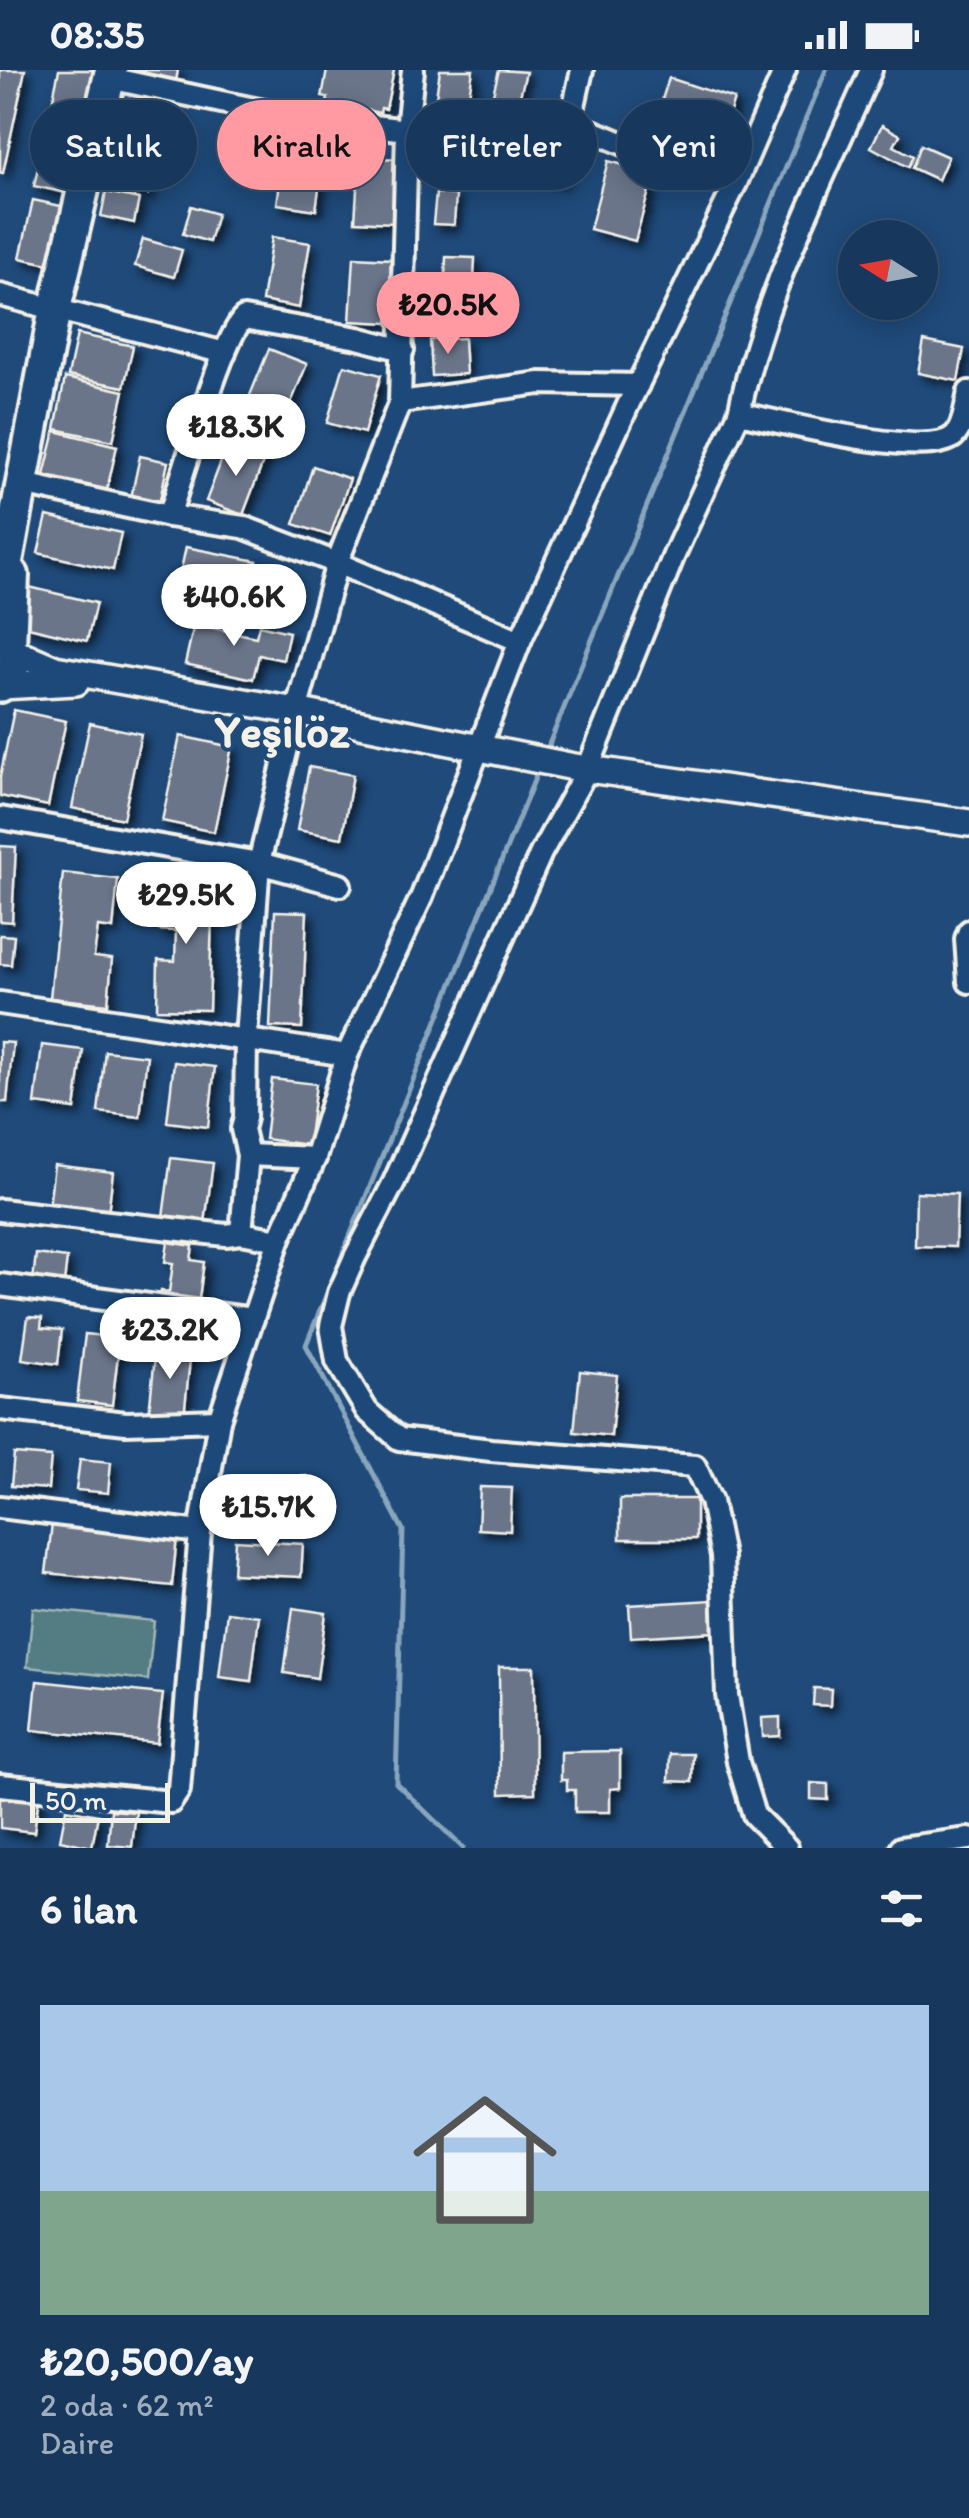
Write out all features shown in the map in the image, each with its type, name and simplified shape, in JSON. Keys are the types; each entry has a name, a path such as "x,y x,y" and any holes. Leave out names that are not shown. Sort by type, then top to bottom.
{"main road":[{"path":"0,598 55,308 110,74"},
{"path":"0,686 14,668 8,645 14,592 10,547"}],"street":[{"path":"410,100 413,70"},
{"path":"582,70 571,119 617,141"},
{"path":"752,146 785,70"},
{"path":"787,1848 754,1816 738,1762 727,1695 722,1556 711,1501 694,1466 398,1440 367,1411 337,1361 332,1326 347,1275 394,1182 738,413 766,311 871,70"},
{"path":"110,74 287,116 406,130"},
{"path":"241,1233 248,1155 242,1129 246,1118 246,1038 259,863 338,563 400,402 406,185"},
{"path":"0,1784 171,1802 179,1790 200,1532 219,1420 279,1240 315,1158 346,1055 422,896 520,641 733,190"},
{"path":"0,295 224,352"},
{"path":"168,516 224,352 235,326 244,318 403,350"},
{"path":"400,402 540,383 638,385"},
{"path":"738,413 863,439 935,445 954,436 969,392"},
{"path":"23,484 168,516 243,527 520,641"},
{"path":"8,645 55,669 89,676 296,711 581,767 969,823"},
{"path":"0,686 72,684 89,676"},
{"path":"0,818 259,863 340,885"},
{"path":"969,932 969,982"},
{"path":"0,1003 346,1055"},
{"path":"248,1155 315,1158"},
{"path":"0,1210 279,1240"},
{"path":"0,1285 253,1319"},
{"path":"0,1409 126,1423 219,1420"},
{"path":"0,1506 200,1532"},
{"path":"901,1848 969,1839"}],"green space":[{"path":"33,1608 154,1621 148,1680 27,1667"}],"building":[{"path":"0,70 25,70 3,173 0,173"},
{"path":"59,70 98,70 91,100 53,100"},
{"path":"178,70 176,81 137,73"},
{"path":"327,70 394,70 386,109 386,100 322,97"},
{"path":"440,70 473,70 468,100 436,97"},
{"path":"499,70 526,72 519,100 493,94"},
{"path":"669,78 734,99 734,100 662,100"},
{"path":"882,125 900,135 894,146 913,156 908,167 871,147"},
{"path":"921,145 948,157 938,180 912,168"},
{"path":"386,158 397,159 393,223 355,221 357,190 386,190"},
{"path":"608,161 617,163 617,190 649,190 635,241 590,229"},
{"path":"279,190 319,190 316,210 277,204"},
{"path":"106,192 139,199 134,223 101,216"},
{"path":"436,193 456,195 454,225 433,224"},
{"path":"33,200 70,208 58,266 20,258"},
{"path":"191,206 217,214 209,242 183,234"},
{"path":"272,237 310,243 299,308 262,301"},
{"path":"143,239 182,250 174,277 135,266"},
{"path":"354,257 391,259 388,323 350,321"},
{"path":"446,257 475,258 473,303 444,302"},
{"path":"77,334 133,346 124,387 68,376"},
{"path":"464,338 466,374 432,376 430,340"},
{"path":"924,341 964,349 958,381 918,373"},
{"path":"269,349 307,364 284,420 246,405"},
{"path":"344,365 381,375 364,433 327,423"},
{"path":"65,378 124,391 113,441 55,429"},
{"path":"55,431 117,446 106,494 43,479"},
{"path":"228,443 265,457 243,515 206,501"},
{"path":"140,456 168,462 159,504 131,498"},
{"path":"313,466 350,479 330,536 294,524"},
{"path":"47,516 121,533 113,570 38,553"},
{"path":"186,547 257,561 250,597 178,583"},
{"path":"29,587 96,603 87,641 20,625"},
{"path":"194,624 256,637 259,625 289,632 283,660 259,655 253,679 185,664"},
{"path":"14,710 66,721 48,806 0,796 0,777"},
{"path":"90,723 141,734 123,819 72,808"},
{"path":"180,736 232,747 214,832 162,821"},
{"path":"309,767 353,775 342,838 297,830"},
{"path":"0,846 16,847 12,922 0,921"},
{"path":"63,873 118,879 113,929 98,927 94,957 112,959 108,1004 50,998"},
{"path":"160,885 213,886 209,1010 157,1009 158,960 175,961 176,931 159,930"},
{"path":"275,911 307,912 302,1028 270,1027"},
{"path":"0,935 14,936 11,965 0,964"},
{"path":"0,1042 13,1043 7,1102 0,1102"},
{"path":"42,1045 83,1050 75,1109 35,1104"},
{"path":"105,1051 147,1056 140,1117 98,1112"},
{"path":"174,1062 215,1067 208,1127 167,1122"},
{"path":"272,1079 316,1084 308,1145 265,1139"},
{"path":"171,1158 213,1163 205,1223 163,1217"},
{"path":"54,1165 113,1172 108,1214 49,1207"},
{"path":"916,1192 957,1194 955,1247 915,1246"},
{"path":"168,1242 193,1246 191,1260 204,1262 198,1306 159,1301 161,1291 169,1292 173,1263 165,1262"},
{"path":"36,1254 67,1258 63,1292 32,1289"},
{"path":"28,1317 42,1318 41,1328 62,1330 58,1364 22,1359"},
{"path":"85,1334 120,1338 112,1405 77,1401"},
{"path":"156,1346 191,1350 184,1417 149,1413"},
{"path":"580,1371 617,1375 611,1436 574,1432"},
{"path":"14,1454 51,1457 48,1489 11,1486"},
{"path":"80,1459 111,1462 108,1493 76,1490"},
{"path":"307,1476 309,1511 244,1515 242,1480"},
{"path":"480,1487 512,1488 510,1531 478,1529"},
{"path":"620,1499 696,1499 696,1539 620,1539"},
{"path":"52,1524 177,1537 172,1586 46,1573"},
{"path":"235,1540 303,1544 301,1577 233,1574"},
{"path":"712,1600 714,1632 631,1637 629,1605"},
{"path":"293,1608 326,1613 317,1678 284,1673"},
{"path":"227,1612 259,1616 251,1681 219,1677"},
{"path":"499,1667 534,1667 535,1793 500,1794"},
{"path":"37,1681 163,1694 157,1743 32,1730"},
{"path":"814,1688 831,1689 830,1706 813,1705"},
{"path":"780,1717 780,1736 763,1737 762,1718"},
{"path":"620,1751 620,1788 610,1789 610,1812 575,1812 575,1790 567,1790 567,1780 561,1780 561,1752"},
{"path":"670,1754 693,1754 692,1782 669,1781"},
{"path":"811,1783 828,1784 828,1800 811,1799"},
{"path":"0,1793 39,1797 34,1832 0,1828"},
{"path":"66,1809 98,1815 92,1847 60,1840"},
{"path":"111,1810 136,1812 132,1847 108,1845"}],"waterway":[{"path":"545,754 826,70"},
{"path":"463,1848 396,1783 403,1530 306,1345 539,768"}],"district":[{"name":"Yeşilöz","path":"282,731"}]}
